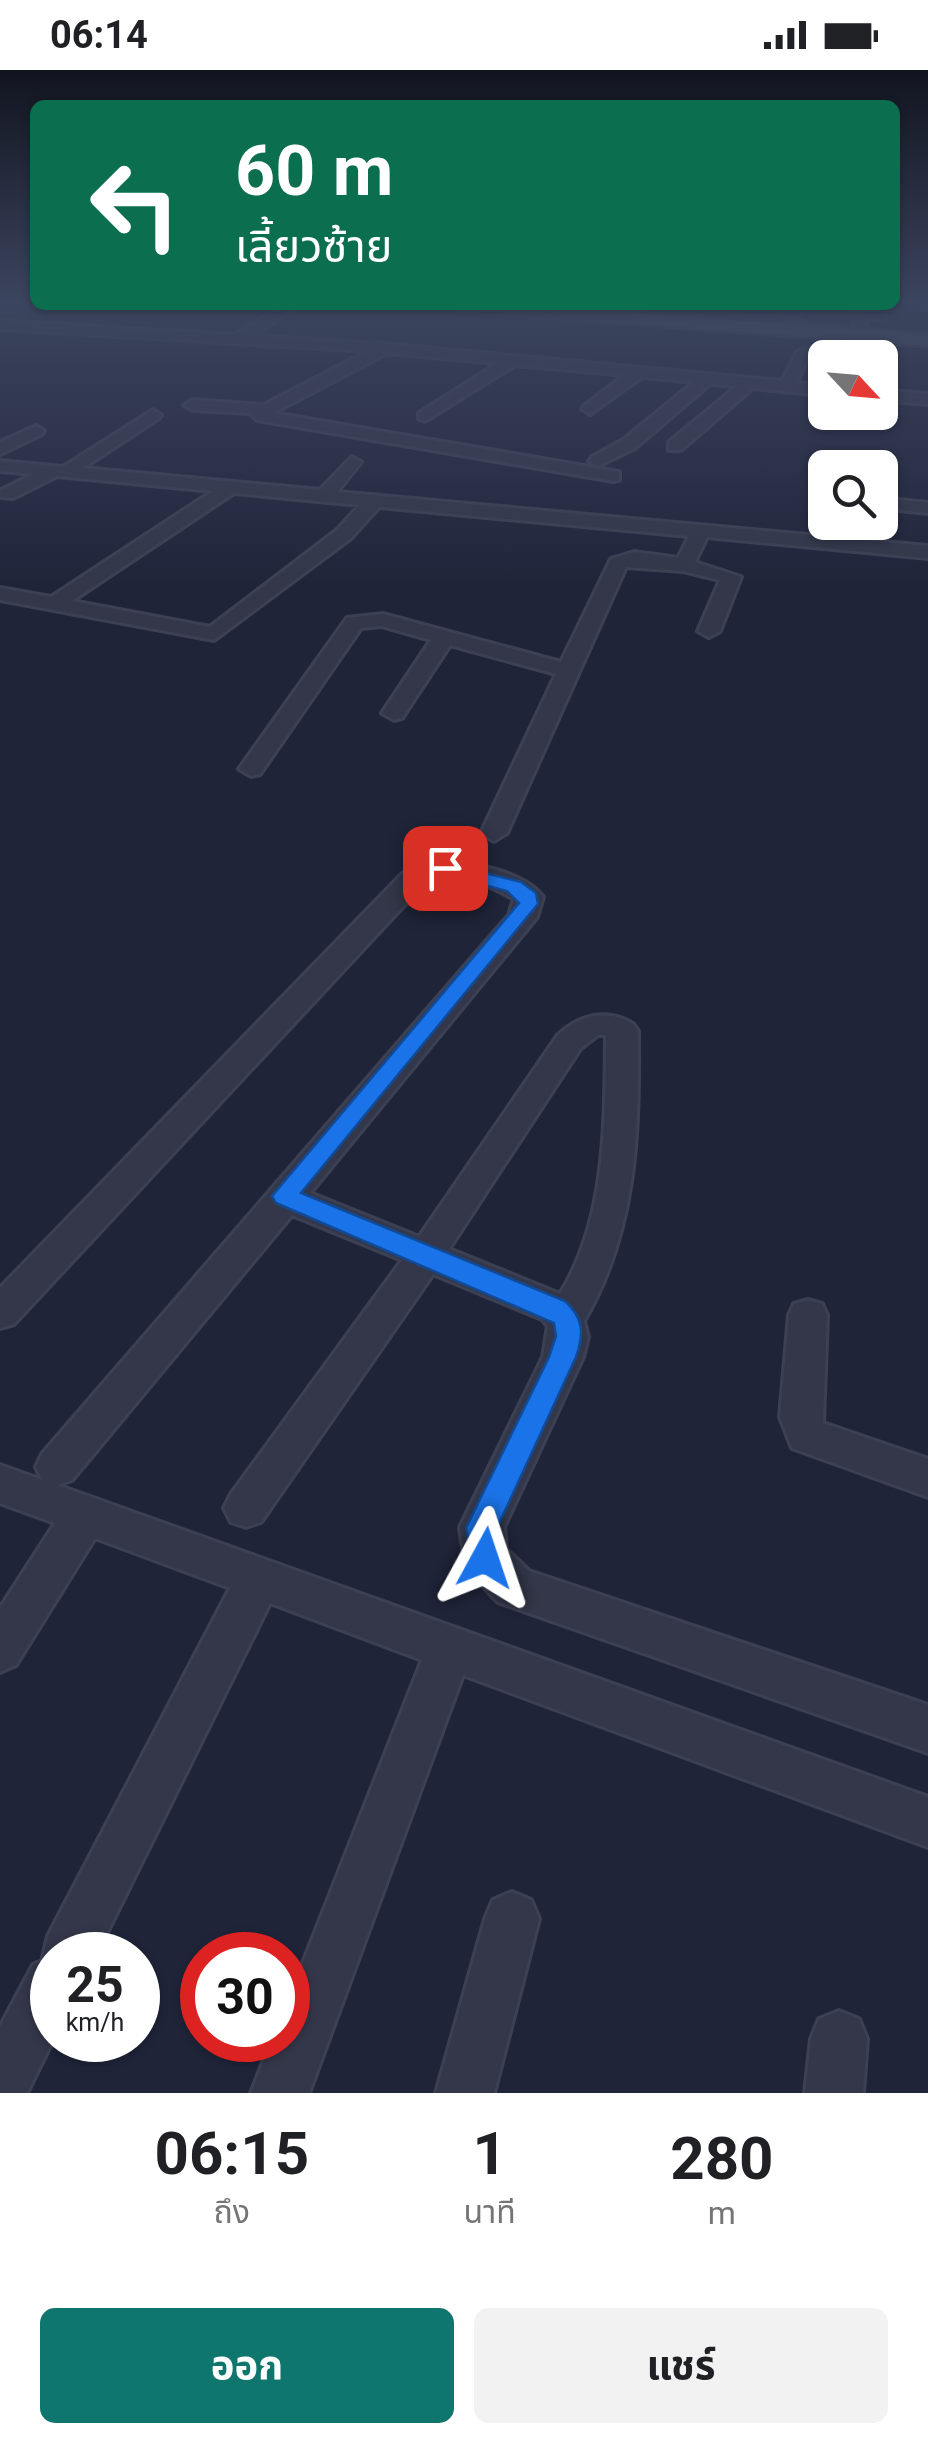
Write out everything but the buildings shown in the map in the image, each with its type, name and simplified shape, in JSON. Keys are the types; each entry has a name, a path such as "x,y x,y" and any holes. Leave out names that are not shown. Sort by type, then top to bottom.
{"street":[{"path":"285,397 257,415 613,476"},
{"path":"425,416 454,397"},
{"path":"590,409 606,397"},
{"path":"598,461 628,444 680,397"},
{"path":"676,446 733,397"},
{"path":"192,404 262,409"},
{"path":"8,494 60,472 153,415"},
{"path":"0,449 36,431"},
{"path":"324,498 352,462"},
{"path":"0,466 928,552"},
{"path":"56,603 231,488"},
{"path":"0,594 214,634 344,534 372,503"},
{"path":"898,505 928,508"},
{"path":"684,565 700,533"},
{"path":"494,833 618,563 634,558 731,577 709,631"},
{"path":"252,769 354,622 383,620 568,671"},
{"path":"394,713 444,637"},
{"path":"0,1314 412,880 432,868 445,868 524,892 529,897 522,916 57,1466"},
{"path":"246,1508 426,1255 569,1042 596,1024 616,1026 622,1031 622,1048 613,1206 598,1262 566,1318"},
{"path":"284,1196 555,1308 566,1318 570,1336 562,1357 482,1528 485,1558 514,1587 928,1729"},
{"path":"808,1316 800,1417 807,1435 928,1478"},
{"path":"0,1484 928,1822"},
{"path":"0,1649 85,1515"},
{"path":"79,1932 259,1578"},
{"path":"280,2093 450,1648"},
{"path":"465,2093 512,1918"},
{"path":"0,2087 30,2028"}],"route":[{"path":"445,868 514,886 529,897 528,904 522,916 284,1196 555,1308 566,1318 570,1336 562,1357 482,1528 485,1558"}]}
